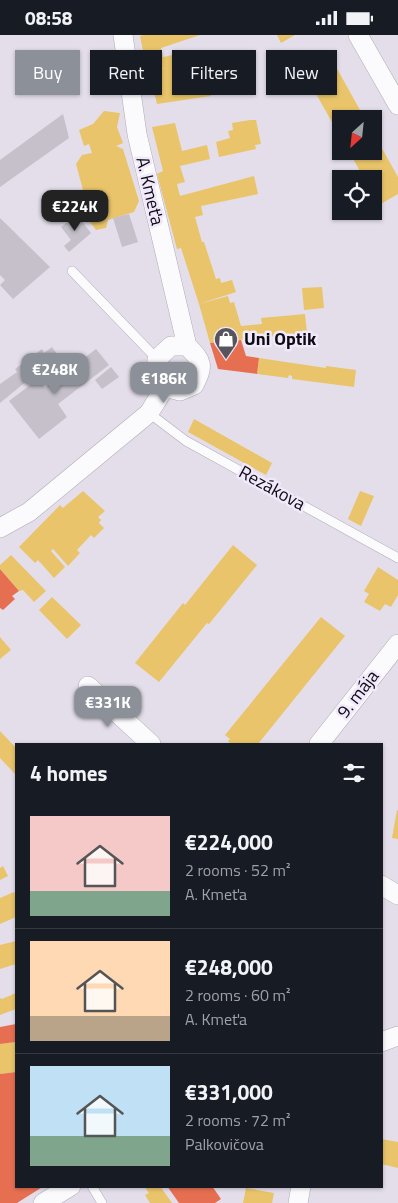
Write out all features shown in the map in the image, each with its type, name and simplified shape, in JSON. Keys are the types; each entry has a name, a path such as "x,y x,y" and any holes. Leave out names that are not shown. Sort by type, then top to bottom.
{"street":[{"name":"A. Kmeťa","path":"123,35 137,134 186,346 198,357 201,371 194,385 180,391 165,387"},
{"path":"358,35 398,105"},
{"path":"0,528 29,512 149,413 165,387 156,375 157,359 171,346 186,346"},
{"name":"9. mája","path":"319,743 398,644"},
{"path":"88,687 150,743"},
{"path":"383,886 398,895"},
{"path":"383,1041 398,1036"},
{"path":"44,1203 68,1188"},
{"path":"298,1203 301,1188"}],"lane":[{"path":"72,271 157,359"},
{"name":"Rezákova","path":"149,413 186,441 398,558"},
{"path":"93,1188 102,1203"}],"building: Homes":[{"path":"200,35 161,48 161,50 143,50 140,36"},
{"path":"277,35 295,35 281,43"},
{"path":"162,52 163,57 172,55 172,95 211,96 157,104 155,95 162,95 162,69 166,68 162,69"},
{"path":"337,69 360,110 332,110 332,122 317,95 337,95"},
{"path":"104,111 120,113 117,127 123,143 116,146 123,149 139,201 134,212 108,220 106,228 96,230 90,222 76,164 82,155 92,153 89,144 84,146 79,130 93,124"},
{"path":"256,120 261,144 255,145 256,149 219,157 216,142 230,138 228,131 233,130 232,123"},
{"path":"175,123 182,151 207,145 210,159 180,166 185,182 177,184 180,196 254,176 258,194 201,206 203,215 195,217 216,279 220,278 221,283 232,280 236,292 199,304 181,248 177,249 157,174 163,171 152,127"},
{"path":"382,148 398,177 398,194 382,203 382,170 359,170 354,160 382,160"},
{"path":"322,287 324,308 304,310 302,288"},
{"path":"228,296 230,303 234,302 241,326 262,324 261,318 305,314 307,333 210,343 199,304"},
{"path":"259,358 326,368 326,366 356,370 354,387 292,379 292,376 289,375 288,378 257,374"},
{"path":"194,419 272,463 266,475 188,432"},
{"path":"83,491 105,511 98,517 101,520 99,523 104,528 94,538 91,535 77,550 80,553 68,566 53,549 51,551 65,567 54,578 38,560 35,563 19,547 60,505 63,508"},
{"path":"360,491 374,496 361,526 348,519"},
{"path":"233,545 257,565 159,682 135,663"},
{"path":"11,555 46,591 34,602 23,590 19,591 0,569 0,565"},
{"path":"378,567 398,580 398,595 391,607 385,604 380,611 364,602 369,594 364,591"},
{"path":"52,597 81,625 67,639 39,610"},
{"path":"321,617 345,636 259,743 230,743 228,741 230,739 225,735"},
{"path":"0,637 11,650 0,659"},
{"path":"0,731 15,747 15,774 0,758"},
{"path":"398,811 398,839 392,838"},
{"path":"3,866 8,876 0,880 0,868"},
{"path":"14,892 15,894 15,917 0,924 0,898"},
{"path":"15,941 15,964 0,969 0,945"},
{"path":"15,993 15,1009 0,1015 0,998 2,999"},
{"path":"15,1042 15,1072 0,1074 0,1044"},
{"path":"383,1139 398,1142 398,1168 383,1164"},
{"path":"145,1188 161,1188 172,1203 150,1203 145,1195 149,1193"},
{"path":"246,1188 274,1193 272,1203 243,1203"}],"building: Shops":[{"path":"241,340 246,356 259,358 257,374 218,369 210,343"},
{"path":"0,569 19,591 12,596 15,599 3,610 0,608"},
{"path":"15,1024 15,1042 0,1044 0,1027"},
{"path":"15,1072 15,1188 41,1188 17,1203 0,1203 0,1074"},
{"path":"168,1188 213,1188 221,1199 215,1203 179,1203"}],"building: Other":[{"path":"63,114 69,138 0,187 0,160"},
{"path":"129,214 138,242 122,247 113,218"},
{"path":"77,215 91,233 69,252 64,246 71,240 61,227"},
{"path":"0,218 50,267 13,299 0,285 5,280 0,275"},
{"path":"52,347 67,368 48,383 39,371 0,403 0,384 17,372 15,369 42,349 44,353"},
{"path":"96,349 109,365 58,404 67,417 39,439 9,401 38,379 45,388"},
{"path":"111,367 119,377 102,389 95,380"}],"place":[{"name":"Uni Optik","path":"226,360"}]}
